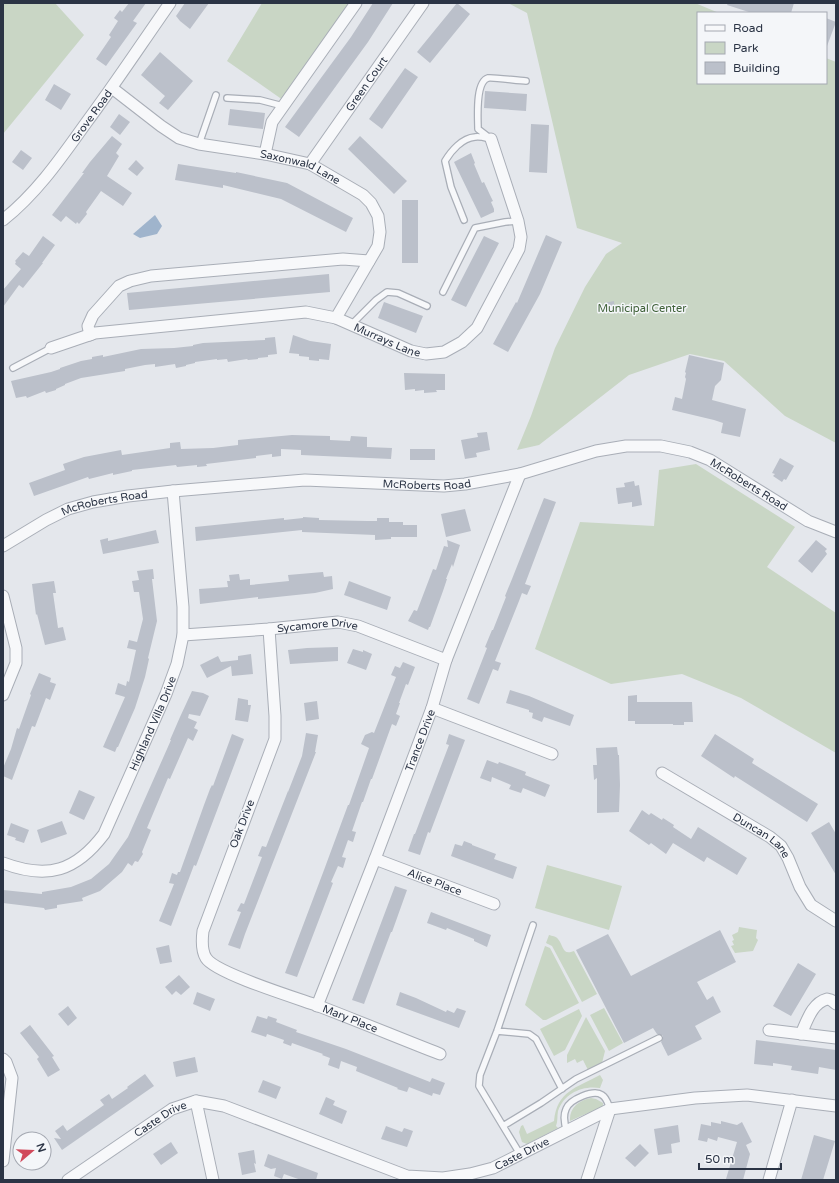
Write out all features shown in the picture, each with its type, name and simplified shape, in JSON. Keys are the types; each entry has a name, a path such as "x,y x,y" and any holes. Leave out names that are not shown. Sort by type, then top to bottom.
{"street":[{"name":"Grove Road","path":"3,220 18,208 39,186 60,160 112,88 170,3"},
{"path":"265,154 272,122 356,3"},
{"name":"Green Court","path":"310,164 423,3"},
{"name":"Saxonwald Lane","path":"112,88 179,138 199,144 265,154 310,164 362,195 371,203 378,216 380,232 378,246 336,318"},
{"name":"Murrays Lane","path":"51,348 95,333 306,312 336,318 411,351 426,354 444,352 462,342 477,328 519,249 521,237 518,221 491,139"},
{"path":"90,335 88,326 93,315 119,286 130,280 151,276 343,259 369,261"},
{"name":"McRoberts Road","path":"3,546 46,520 68,509 93,502 128,496 305,480 444,486 465,484 520,474 596,451 626,446 661,446 690,452 710,460 808,521 836,532"},
{"name":"Trance Drive","path":"317,1006 375,860 432,708 446,660 520,474"},
{"name":"Highland Villa Drive","path":"3,862 15,868 51,872 67,867 85,855 97,844 104,834 166,694 177,664 183,635 183,607 174,491"},
{"path":"3,596 16,648 16,663 3,695"},
{"name":"Sycamore Drive","path":"183,635 269,629 338,622 358,626 446,660"},
{"name":"Oak Drive","path":"259,985 215,967 206,958 202,946 204,925 275,739 275,716 269,629"},
{"path":"432,708 552,754"},
{"name":"Duncan Lane","path":"662,773 781,846 788,858 800,887 811,905 836,921"},
{"name":"Alice Place","path":"375,860 494,904"},
{"name":"Mary Place","path":"259,985 440,1054"},
{"path":"801,1034 811,1013 820,1001 827,998 836,1004"},
{"path":"769,1030 836,1038"},
{"path":"3,1059 6,1062 12,1078 3,1161"},
{"name":"Caste Drive","path":"68,1180 172,1109 196,1102 224,1106 406,1178 443,1178 470,1174 493,1168 610,1109 695,1098 747,1095 836,1106"},
{"path":"769,1180 792,1100"},
{"path":"196,1102 213,1180"},
{"path":"587,1180 610,1109"}],"lane":[{"path":"491,139 478,129 479,88 488,78 526,81"},
{"path":"199,144 216,95"},
{"path":"227,98 260,100 283,106"},
{"path":"464,220 451,187 445,161 452,151 464,141 474,137 491,139"},
{"path":"443,292 475,228 518,221"},
{"path":"351,325 376,300 387,292 398,293 427,306"},
{"path":"13,368 51,348"},
{"path":"520,1154 480,1086 480,1075 534,925"},
{"path":"497,1031 529,1034 536,1040 562,1089"},
{"path":"503,1126 541,1103 576,1079 659,1038"},
{"path":"567,1131 564,1123 566,1108 578,1098 595,1093 602,1094 610,1109"}],"green space":[{"path":"3,3 55,3 84,35 3,134"},
{"path":"262,3 355,3 290,105 227,61"},
{"name":"Municipal Center","path":"508,3 695,3 717,12 697,12 697,84 827,84 827,58 836,62 836,443 785,416 724,361 690,354 629,375 539,445 517,450 531,416 555,348 585,287 606,254 622,243 577,228 527,13"},
{"path":"696,464 795,527 767,567 836,613 836,753 741,698 682,674 611,684 535,649 580,522 654,526 659,470"},
{"path":"547,865 622,886 609,930 535,908"},
{"path":"739,927 757,930 756,938 758,940 753,951 735,953 731,946 734,945 732,935 738,932"},
{"path":"549,935 557,938 565,951 574,951 597,994 582,1002 552,946 546,943"},
{"path":"545,946 550,948 579,1003 546,1020 543,1020 525,1005"},
{"path":"604,1008 623,1043 609,1051 590,1015"},
{"path":"579,1009 582,1016 565,1050 554,1056 540,1029"},
{"path":"586,1017 605,1051 602,1063 588,1070 583,1060 577,1063 575,1059 567,1063 567,1055"},
{"path":"600,1075 603,1080 600,1088 594,1087 581,1089 569,1095 565,1099 558,1111 556,1126 558,1128 527,1144 522,1142 519,1132 521,1126 523,1125 527,1134 554,1121 559,1103 569,1092"},
{"path":"591,1098 603,1103 603,1107 570,1121 571,1112 576,1105"}],"water":[{"path":"155,215 162,226 157,234 140,238 133,234"}],"building":[{"path":"129,3 146,3 133,21 137,23 106,66 96,59 111,37 109,35 118,21 114,18 120,10 122,12"},
{"path":"185,3 209,3 190,29 176,16"},
{"path":"373,3 393,3 368,42 299,137 285,127 351,37"},
{"path":"457,3 470,14 430,63 417,52"},
{"path":"728,3 794,3 791,12 749,12 727,5"},
{"path":"827,18 836,22 827,46"},
{"path":"160,52 193,81 168,110 159,103 165,96 141,75"},
{"path":"405,68 418,77 382,129 369,119"},
{"path":"54,84 71,94 61,110 45,100"},
{"path":"485,91 527,94 526,111 484,108"},
{"path":"230,109 265,113 263,129 228,125"},
{"path":"119,114 130,122 120,135 110,127"},
{"path":"531,124 549,125 547,173 529,172"},
{"path":"112,136 122,144 116,153 119,156 107,176 132,193 123,206 101,191 79,224 77,222 76,224 66,216 61,222 52,215 84,173 82,173 90,162"},
{"path":"360,136 407,181 394,194 348,149"},
{"path":"21,150 32,158 23,170 12,162"},
{"path":"471,153 482,183 484,182 493,201 491,202 494,212 481,218 454,162"},
{"path":"136,160 144,168 137,176 128,169"},
{"path":"178,164 236,172 287,183 353,218 346,232 281,199 223,185 223,188 175,180"},
{"path":"402,200 418,200 418,263 402,263"},
{"path":"546,235 562,242 540,294 508,352 493,344 516,302 517,303"},
{"path":"43,236 55,245 23,288 19,285 3,307 3,290 21,269 15,264 15,261 23,252 29,256"},
{"path":"484,236 499,243 466,307 451,300"},
{"path":"329,274 330,292 129,310 127,293"},
{"path":"614,301 615,312 604,313 604,303"},
{"path":"384,302 423,316 416,333 378,318"},
{"path":"293,335 310,341 331,344 329,360 309,360 309,357 289,353"},
{"path":"275,337 277,354 268,355 268,357 228,362 227,359 217,359 195,362 176,368 175,364 155,367 155,364 145,365 125,369 125,371 81,378 65,384 56,390 46,393 45,391 27,398 26,396 16,398 11,381 51,372 81,361 92,359 92,357 103,355 103,357 141,349 174,348 193,346 203,343 265,340 265,338"},
{"path":"689,355 724,363 721,380 715,386 712,400 746,409 740,437 721,433 723,423 672,410 675,397 682,399 686,379 685,372"},
{"path":"404,373 445,374 445,390 436,390 437,392 424,393 424,390 405,390"},
{"path":"487,432 490,450 476,453 477,457 465,459 461,440 478,437 477,433"},
{"path":"292,435 330,436 330,440 350,441 351,436 367,437 367,447 392,448 391,459 301,455 301,450 281,449 281,456 272,457 272,454 256,456 256,458 206,464 207,466 197,467 197,465 177,467 176,465 132,470 113,475 113,473 89,479 88,477 34,496 29,483 65,470 63,464 84,457 121,450 122,455 170,448 170,443 180,442 181,449 213,448 238,445 238,440"},
{"path":"410,449 435,449 435,460 410,460"},
{"path":"780,458 794,466 786,480 784,479 782,482 773,476 775,474 772,473"},
{"path":"634,481 635,486 639,485 642,505 632,507 632,502 618,504 616,488 625,487 624,483"},
{"path":"544,498 556,502 525,584 531,586 527,595 522,593 495,661 501,663 498,671 493,669 479,704 467,699 487,648 485,647"},
{"path":"465,509 471,531 446,537 441,514"},
{"path":"303,517 319,518 319,520 367,521 377,521 377,518 389,518 389,522 403,522 403,525 417,525 417,537 391,537 391,539 375,540 375,535 302,532 302,530 196,541 195,527 284,518 284,520"},
{"path":"156,530 159,543 103,554 100,540 108,538 108,541"},
{"path":"447,540 460,545 453,567 452,564 428,630 408,621 414,610 417,611 433,569 436,570 444,546 448,547"},
{"path":"816,540 827,549 825,551 827,554 812,573 798,561"},
{"path":"153,569 154,579 152,579 157,621 145,677 135,708 115,752 103,747 125,697 115,694 118,683 126,686 127,681 129,682 136,650 127,648 129,640 137,642 143,619 139,592 134,592 132,581 139,580 137,571"},
{"path":"323,572 324,577 332,576 333,589 315,593 258,599 258,597 200,604 199,589 228,587 227,581 230,581 229,575 239,574 240,580 250,579 250,585 289,581 288,575"},
{"path":"54,581 56,593 53,593 58,628 63,627 66,640 45,645 37,614 36,615 32,584"},
{"path":"349,581 391,597 387,610 344,595"},
{"path":"338,647 338,661 290,664 288,650"},
{"path":"353,649 363,652 363,650 372,654 366,670 347,663"},
{"path":"251,654 253,674 232,676 231,666 207,678 200,665 218,656 221,662 238,660 238,656"},
{"path":"403,662 415,667 408,685 406,684 399,703 396,714 400,716 396,726 392,724 362,802 352,831 356,832 353,842 348,840 342,857 346,858 343,868 338,866 331,882 333,883 297,977 285,973 369,748 361,744 365,735 372,732 374,733 396,677 391,675 395,666 400,668"},
{"path":"39,673 51,678 50,682 56,684 50,700 46,698 35,727 32,726 12,780 3,776 3,768"},
{"path":"510,690 529,696 574,715 570,726 544,717 542,722 532,718 533,713 529,712 529,710 506,703"},
{"path":"192,691 209,696 200,716 189,714 188,718 197,722 194,728 198,730 193,741 188,738 170,779 168,778 147,828 151,830 142,852 143,854 138,862 135,861 132,866 128,863 122,872 100,891 82,898 83,901 57,905 57,908 45,910 44,908 3,903 3,890 42,894 42,892 71,887 91,879 109,864 128,837"},
{"path":"637,695 637,702 692,702 693,722 684,722 684,725 673,725 635,724 635,721 628,721 628,696"},
{"path":"238,698 248,700 248,705 251,705 248,722 235,720"},
{"path":"317,701 319,719 306,721 304,703"},
{"path":"306,733 318,735 316,752 240,949 228,945 241,912 237,911 241,903 244,904 262,857 258,856 262,846 266,847 302,756"},
{"path":"232,734 244,739 196,866 194,865 171,926 159,921 174,884 169,883 172,873 177,875 178,872 180,872"},
{"path":"449,734 465,740 430,833 428,832 420,855 408,851 449,745 446,744"},
{"path":"715,734 754,759 752,763 818,804 807,822 735,776 734,778 701,756"},
{"path":"617,747 619,755 620,785 619,812 597,813 597,778 594,780 593,765 597,765 596,748"},
{"path":"487,760 498,764 499,762 526,772 525,775 550,785 545,797 523,788 521,793 509,789 511,785 492,777 491,782 480,778"},
{"path":"79,790 95,797 84,820 69,813"},
{"path":"642,810 649,815 651,813 662,820 663,818 691,839 698,827 747,858 737,875 707,857 704,862 673,843 666,854 651,843 649,845 629,831"},
{"path":"62,821 67,834 41,843 37,830"},
{"path":"829,822 836,834 836,875 811,833"},
{"path":"11,823 29,830 24,843 7,835"},
{"path":"464,841 496,854 494,859 517,867 513,879 451,856 455,844 462,846"},
{"path":"395,886 407,890 364,1004 352,1000"},
{"path":"431,912 491,935 487,947 474,941 474,939 447,928 446,930 427,923"},
{"path":"720,930 736,962 697,982 707,1000 713,996 721,1012 695,1026 702,1039 668,1056 661,1042 663,1036 657,1034 653,1028 624,1043 576,950 608,934 631,976"},
{"path":"169,945 172,962 160,964 156,948"},
{"path":"798,963 816,974 791,1016 773,1006"},
{"path":"179,975 190,987 181,995 176,991 172,995 165,987"},
{"path":"197,992 215,999 210,1011 193,1004"},
{"path":"400,992 446,1012 447,1010 454,1013 457,1008 466,1011 459,1028 396,1005"},
{"path":"68,1006 77,1018 68,1026 58,1014"},
{"path":"257,1016 267,1019 268,1016 277,1019 276,1022 297,1030 296,1032 346,1049 430,1082 432,1078 445,1083 440,1095 433,1093 432,1096 409,1087 407,1092 397,1089 398,1088 356,1071 357,1067 341,1061 339,1069 328,1065 330,1058 322,1055 323,1054 292,1043 291,1046 283,1043 284,1040 267,1034 266,1037 251,1032"},
{"path":"30,1025 54,1056 52,1057 60,1070 48,1077 37,1059 39,1057 20,1033"},
{"path":"756,1040 836,1050 836,1070 819,1067 818,1074 791,1070 792,1066 773,1063 773,1066 754,1064"},
{"path":"195,1057 198,1072 176,1077 173,1062"},
{"path":"145,1074 154,1086 62,1150 54,1138 61,1139 55,1131 63,1125 67,1131 104,1105 100,1100 109,1094 112,1099"},
{"path":"263,1080 281,1087 276,1099 258,1092"},
{"path":"326,1097 335,1101 333,1105 347,1111 342,1124 319,1114"},
{"path":"721,1121 737,1125 742,1122 752,1142 746,1145 750,1154 743,1180 726,1179 737,1142 718,1137 717,1141 708,1138 707,1142 698,1140 701,1124 711,1126 711,1122 721,1124"},
{"path":"678,1125 680,1142 671,1144 672,1153 658,1155 654,1129"},
{"path":"386,1126 402,1132 404,1128 413,1131 407,1147 381,1139"},
{"path":"814,1135 835,1141 823,1180 801,1180"},
{"path":"171,1142 178,1153 161,1165 153,1154"},
{"path":"640,1144 649,1153 635,1167 625,1158"},
{"path":"254,1150 256,1172 242,1175 238,1153"},
{"path":"268,1154 318,1173 316,1180 301,1180 284,1174 282,1179 274,1176 276,1168 271,1169 264,1166"}]}
